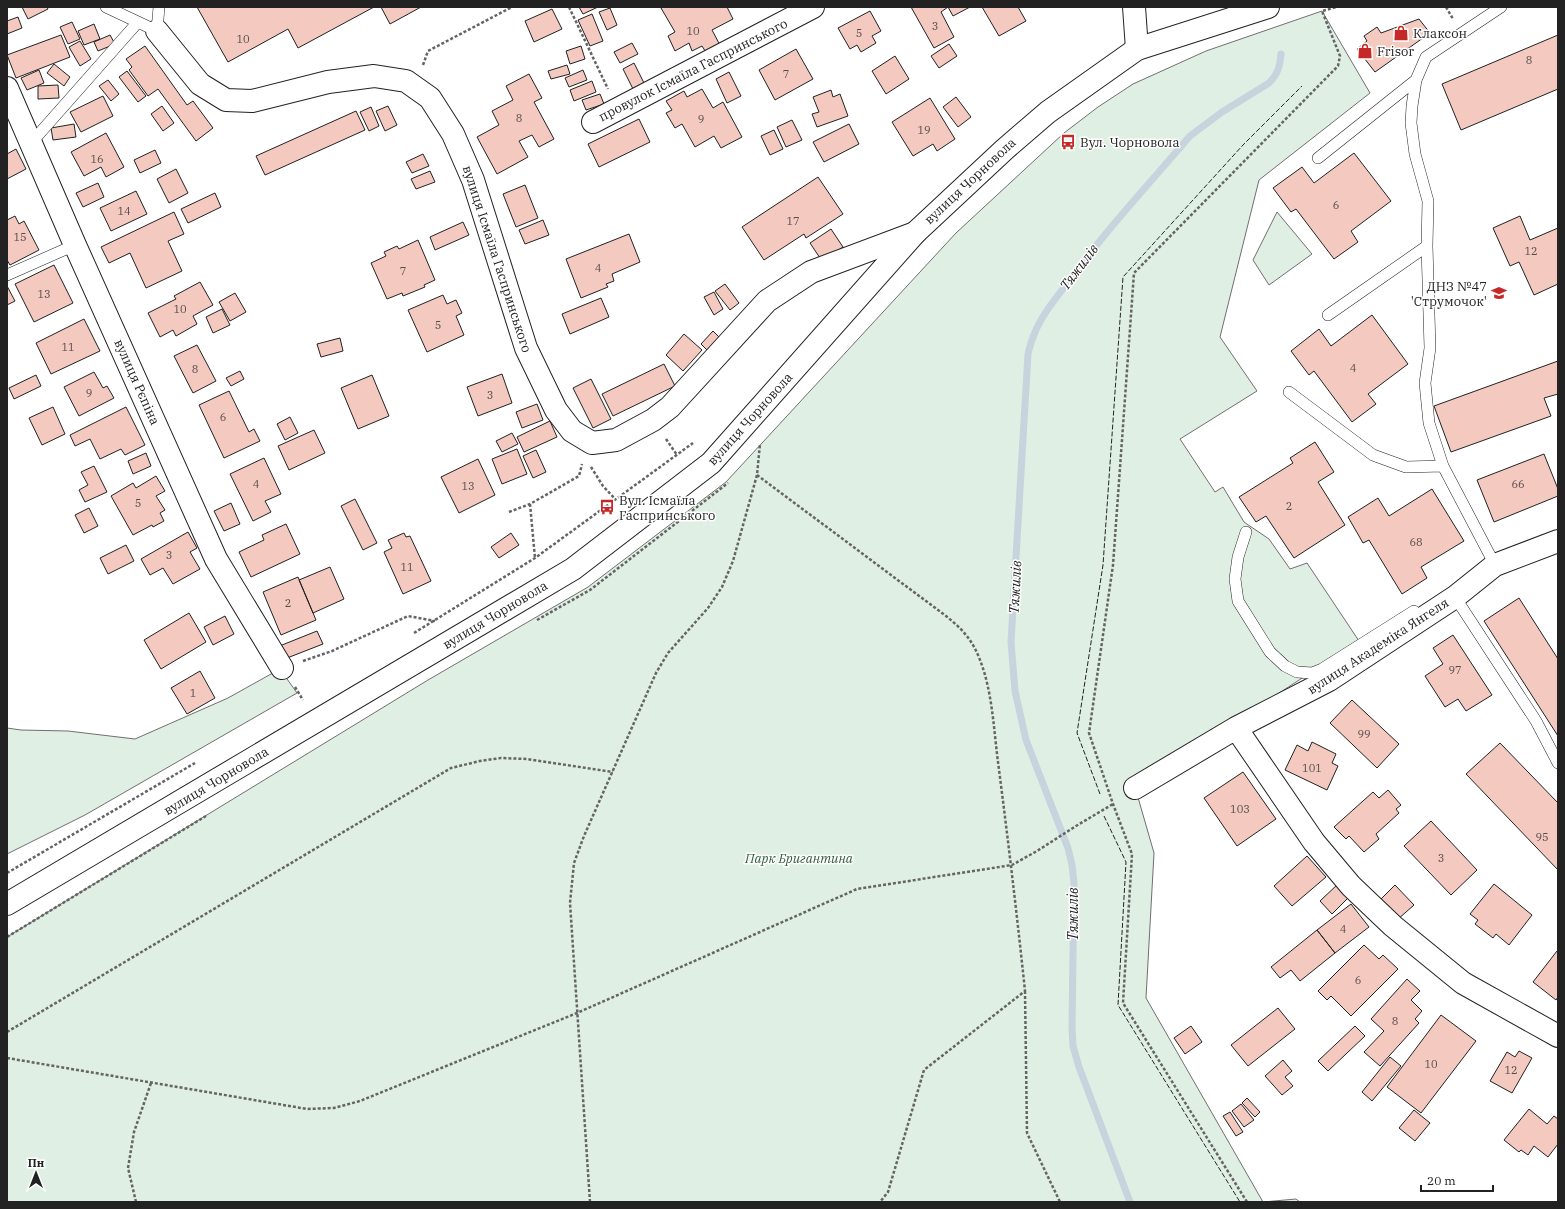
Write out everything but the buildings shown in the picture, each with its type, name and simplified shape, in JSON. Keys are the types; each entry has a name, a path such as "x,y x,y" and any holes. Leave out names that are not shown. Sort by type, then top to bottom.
{"street":[{"name":"провулок Ісмаїла Гаспринського","path":"593,122 618,109 778,15 813,7"},
{"path":"1134,7 1137,49"},
{"name":"вулиця Чорновола","path":"7,904 574,569 711,464 915,233 1005,148 1048,112 1137,49 1268,7"},
{"name":"вулиця Ісмаїла Гаспринського","path":"157,31 200,84 226,100 252,101 328,82 374,76 406,81 430,98 453,134 473,180 526,348 556,410 572,431 592,443 616,440 653,420 670,406 767,301 811,272 915,233"},
{"name":"вулиця Рєпіна","path":"7,88 75,245 216,559 282,668"},
{"name":"вулиця Академіка Янгеля","path":"1135,788 1236,728 1330,680 1454,597 1495,565 1558,541"},
{"path":"1236,728 1314,842 1351,886 1393,926 1464,983 1558,1036"}],"lane":[{"path":"106,7 157,31 159,7"},
{"path":"1495,565 1443,466 1429,423 1425,383 1430,348 1427,246 1428,201 1415,154 1412,106 1416,80 1426,58 1501,7"},
{"path":"31,143 138,22"},
{"path":"1318,158 1416,80"},
{"path":"7,275 75,245"},
{"path":"1328,315 1427,246"},
{"path":"1289,392 1373,456 1406,467 1443,466"},
{"path":"1246,532 1238,557 1235,579 1238,601 1270,652 1285,666 1297,672 1312,672 1322,669 1438,596 1454,597 1536,722 1558,763"}],"path":[{"path":"415,87 428,51 512,7"},
{"path":"570,7 618,109"},
{"path":"1248,1202 1123,1003 1132,854 1089,733 1112,565 1134,272 1338,66 1340,56 1322,11 1337,7"},
{"path":"1446,7 1456,24"},
{"path":"590,1202 570,903 574,863 584,836 656,673 668,653 708,608 722,587 734,561 757,475 761,439"},
{"path":"409,637 535,558 693,443"},
{"path":"509,512 530,504 579,476 583,461"},
{"path":"590,464 603,486 616,500"},
{"path":"757,475 946,616 961,629 972,644 982,668 990,701 1012,865 1025,991 1027,1133 1060,1202"},
{"path":"530,504 535,558"},
{"path":"282,668 332,651 408,616 435,621"},
{"path":"296,704 310,696"},
{"path":"7,1032 451,768 501,758 527,759 613,772"},
{"path":"7,873 200,760"},
{"path":"7,1058 307,1109 334,1108 360,1101 577,1013 857,889 1012,865 1113,804"},
{"path":"880,1202 888,1192 924,1070 1025,991"},
{"path":"136,1202 128,1168 134,1132 151,1082"}],"green space":[{"name":"Парк Бригантина","path":"1322,11 1370,93 1259,180 1220,337 1257,391 1180,439 1215,492 1223,487 1244,522 1269,539 1290,569 1307,563 1359,641 1135,787 1154,853 1146,998 1263,1202 7,1202 7,937 428,680 588,587 726,482 956,233 1064,133 1098,107 1133,84 1206,51"},
{"path":"1277,212 1312,254 1269,285 1253,260"},
{"path":"280,669 297,693 85,815 7,854 7,728 21,730 68,731 135,739 228,698"},
{"path":"1296,1199 1300,1202 1263,1202"}],"waterway":[{"name":"Тяжилів","path":"1130,1202 1079,1067 1073,1046 1074,883 1072,865 1068,848 1026,740 1015,691 1011,642 1028,354 1039,323 1044,315 1083,262 1113,225 1190,136 1222,112 1269,83 1278,70 1281,54"}],"fence":[{"path":"1100,794 1077,733 1103,565 1123,277 1243,145 1302,86"},
{"path":"1104,816 1126,862 1118,1005 1240,1202"}],"place":[{"name":"Клаксон","path":"1401,33"},
{"name":"Frisor","path":"1365,51"},
{"name":"Вул. Чорновола","path":"1068,142"},
{"name":"ДНЗ №47 'Струмочок'","path":"1499,293"},
{"name":"Вул. Ісмаїла Гаспринського","path":"607,507"}]}
